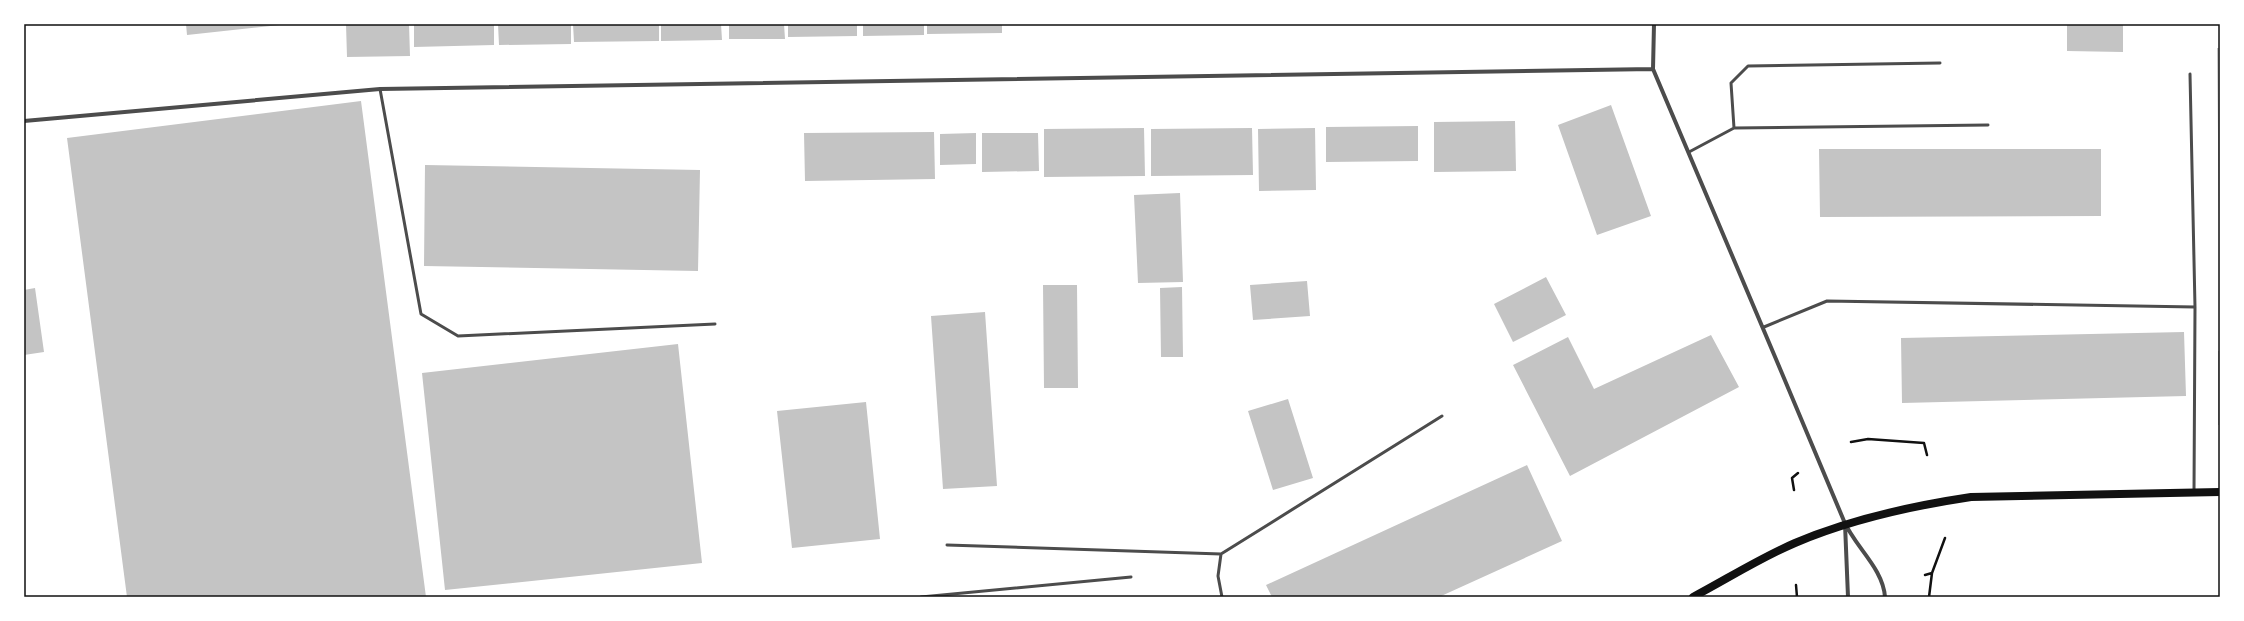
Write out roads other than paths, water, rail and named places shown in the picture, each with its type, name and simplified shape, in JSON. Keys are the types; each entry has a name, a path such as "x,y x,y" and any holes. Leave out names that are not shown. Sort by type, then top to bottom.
{"main road":[{"path":"1693,597 1793,544 1845,523 1937,502 1971,497 2220,492"}],"street":[{"path":"1654,24 1654,69 1764,327 1845,523 1884,584 1885,597"},
{"path":"24,121 380,89 1654,69"},
{"path":"1845,523 1848,597"}],"lane":[{"path":"1734,128 1731,82 1748,66 1940,63"},
{"path":"2190,74 2195,307 2194,493"},
{"path":"380,89 421,314 458,336 715,324"},
{"path":"1689,152 1734,128 1988,125"},
{"path":"1764,327 1827,301 2195,307"},
{"path":"948,545 1221,554 1442,416"},
{"path":"1221,554 1218,576 1222,597"},
{"path":"921,597 1131,577"}]}
